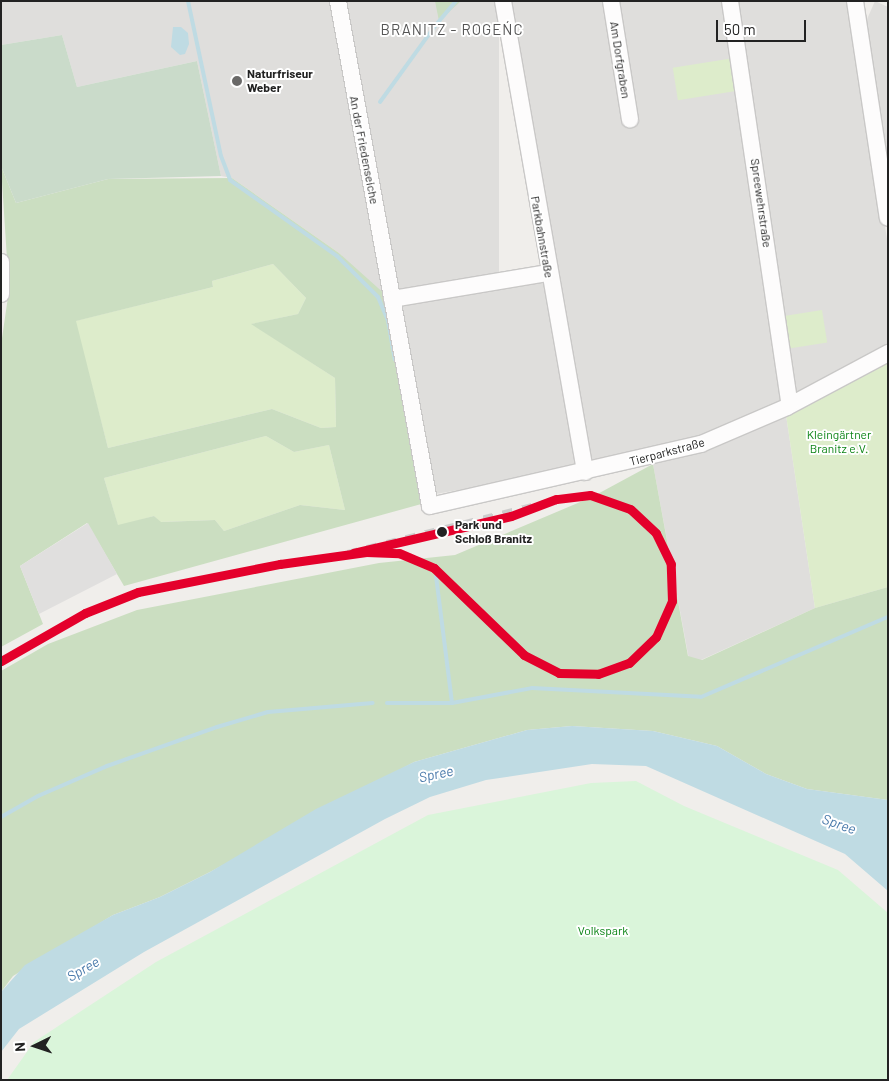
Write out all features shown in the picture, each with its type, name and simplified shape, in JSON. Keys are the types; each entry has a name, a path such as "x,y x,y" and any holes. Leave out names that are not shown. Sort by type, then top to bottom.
{"street":[{"name":"An der Friedenseiche","path":"338,1 430,506"},
{"name":"Parkbahnstraße","path":"503,1 548,273 584,472"},
{"name":"Am Dorfgraben","path":"611,1 630,119"},
{"name":"Spreewehrstraße","path":"730,1 790,405"},
{"path":"855,1 888,218"},
{"path":"1,262 1,294"},
{"path":"392,299 548,273"},
{"name":"Tierparkstraße","path":"430,506 701,444 790,405 888,353"}],"shaded area":[{"path":"1,1 331,1 387,296 339,253 232,178 221,176 197,61 77,87 62,35 1,45"},
{"path":"342,1 499,1 499,296 342,296"},
{"path":"506,1 725,1 786,401 695,441 588,467"},
{"path":"734,1 849,1 888,245 888,344 793,394"},
{"path":"875,1 888,7 888,180 864,26"},
{"path":"544,279 578,469 433,495 399,305"},
{"path":"786,415 815,608 690,665 653,464 697,451"},
{"path":"88,523 117,574 39,614 20,566"}],"green space":[{"path":"435,1 461,1 439,21"},
{"path":"62,35 77,87 197,61 221,176 108,179 16,203 1,166 1,45"},
{"path":"734,58 739,91 678,100 673,68"},
{"path":"1,166 16,203 108,179 232,178 339,253 387,296 425,503 124,586 87,523 20,566 43,624 1,647 1,345 9,290","holes":["273,264 306,298 298,314 251,324 335,378 336,427 321,428 272,409 108,448 76,321 213,287 212,281","266,436 294,452 329,445 345,510 300,505 224,531 215,520 161,522 154,516 118,525 104,478"]},
{"path":"273,264 306,298 298,314 252,324 335,378 336,427 321,428 272,409 108,448 75,321 213,287 212,281"},
{"path":"822,310 827,343 788,349 782,316"},
{"name":"Kleingärtner Branitz e.V.","path":"888,360 888,587 815,608 786,415"},
{"path":"266,436 294,452 329,445 345,510 300,505 224,531 215,520 160,522 154,516 118,526 104,478"},
{"path":"653,464 688,656 702,660 815,608 888,587 888,800 807,789 766,774 717,746 653,731 572,726 527,730 414,762 210,872 160,897 113,915 13,976 1,992 1,671 48,644 137,610 379,563 455,555 592,497"},
{"name":"Volkspark","path":"636,781 684,806 838,870 888,913 888,1080 7,1080 34,1042 156,962 428,815 591,783"}],"water":[{"path":"173,27 181,27 188,33 189,44 185,54 180,55 171,47"},
{"name":"Spree","path":"572,726 653,731 717,746 766,774 807,789 888,800 888,891 845,854 646,766 592,764 486,780 430,797 385,819 144,952 19,1029 1,1052 1,992 25,965 113,915 160,897 210,872 316,809 414,762 527,730"}],"waterway":[{"path":"188,1 221,156 230,180 337,256 378,297 388,321 395,359"},
{"path":"380,102 435,26 456,1"},
{"path":"436,576 452,703"},
{"path":"387,703 452,703 532,688 701,697 888,617"},
{"path":"1,817 38,796 107,766 217,727 268,712 373,703"}],"railway":[{"path":"328,557 556,499"}],"transit line":[{"path":"1,661 85,613 138,592 280,564 366,552 399,553 434,568 524,655 559,673 598,674 629,663 656,637 672,601 671,564 656,533 630,509 590,495 556,499 511,516 353,553"}],"place":[{"name":"Naturfriseur Weber","path":"237,81"},
{"name":"Park und Schloß Branitz","path":"442,532"}],"district":[{"name":"BRANITZ - ROGEŃC","path":"452,30"}]}
